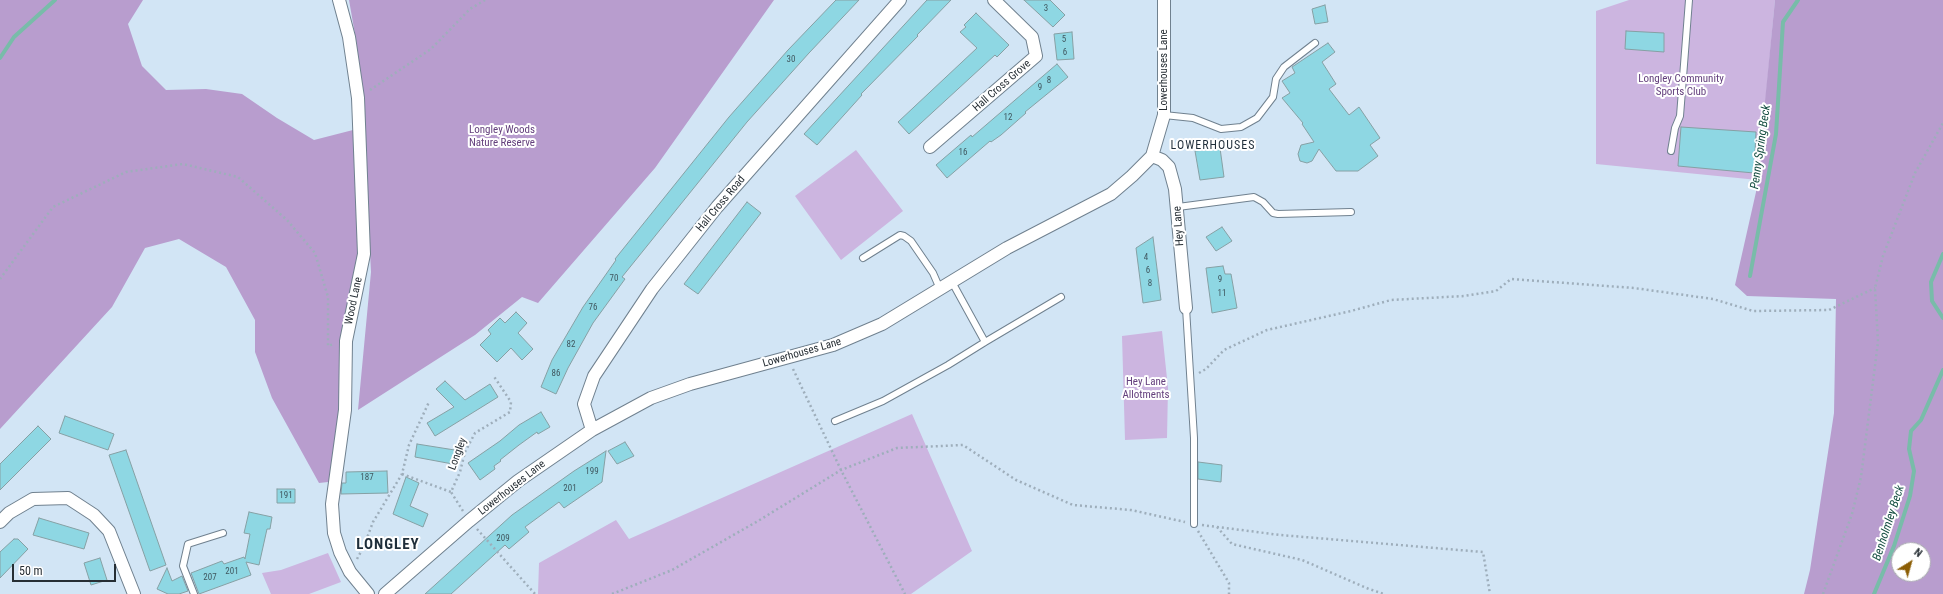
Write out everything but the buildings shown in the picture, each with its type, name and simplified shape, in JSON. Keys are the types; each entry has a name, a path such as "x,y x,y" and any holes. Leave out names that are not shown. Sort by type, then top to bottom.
{"street":[{"name":"Wood Lane","path":"339,0 349,37 358,98 364,254 346,341 345,410 332,504 334,533 340,552 350,572 368,594"},
{"name":"Hall Cross Road","path":"592,430 584,404 594,376 652,289 717,207 900,0"},
{"name":"Hall Cross Grove","path":"930,147 1036,56 1032,37 994,0"},
{"name":"Lowerhouses Lane","path":"385,594 469,520 518,481 592,430 651,398 690,384 833,345 882,324 1007,248 1111,194 1152,156 1164,115 1164,0"},
{"name":"Hey Lane","path":"1152,156 1162,160 1170,167 1178,207 1186,308"},
{"path":"0,522 9,513 33,499 68,498 94,515 109,531 134,594"}],"lane":[{"path":"1671,151 1674,128 1680,116 1689,0"},
{"path":"1164,115 1193,118 1221,129 1242,127 1257,118 1273,98 1276,79 1284,68 1315,44"},
{"path":"1178,207 1254,197 1263,202 1273,213 1278,214 1351,212"},
{"path":"863,258 900,235 904,236 911,241 940,289"},
{"path":"952,282 985,342"},
{"path":"835,422 884,401 1061,298"},
{"path":"1186,308 1194,438 1194,524"},
{"path":"194,594 184,566 188,544 223,533"}],"path":[{"path":"358,98 431,49 470,9 485,0"},
{"path":"1823,594 1848,526 1861,477 1878,342 1875,288 1883,256 1915,173 1943,123"},
{"path":"0,279 53,207 126,172 183,164 238,177 287,220 315,254 328,297 328,346 346,341"},
{"path":"1190,378 1206,369 1224,350 1267,330 1351,311 1391,300 1464,296 1496,291 1511,279 1634,288 1713,299 1753,311 1828,310 1875,288"},
{"path":"788,357 841,470 905,594"},
{"name":"Longley","path":"451,492 475,433 510,412 511,402 493,375"},
{"path":"350,572 364,546 373,522 402,474 410,445 429,402"},
{"path":"612,594 672,570 758,522 841,470 897,448 963,445 1016,480 1073,505 1131,510 1194,524 1280,535 1483,552 1490,594"},
{"path":"402,474 451,492 469,520 535,594"},
{"path":"1194,524 1229,583 1229,594"},
{"path":"1216,527 1232,544 1302,560 1384,594"}],"green space":[{"path":"0,0 143,0 128,24 142,66 166,90 206,89 242,94 277,118 314,140 353,130 359,263 337,481 319,483 272,398 255,352 255,320 226,267 179,239 145,248 112,307 0,429"},
{"name":"Longley Woods Nature Reserve","path":"349,0 774,0 655,168 538,303 522,297 475,335 358,410 371,272 364,139 356,40"},
{"name":"Longley Community Sports Club","path":"1629,0 1775,0 1758,180 1596,164 1596,11"},
{"path":"1775,0 1943,0 1943,594 1804,594 1810,570 1834,413 1836,299 1747,296 1735,285 1756,192"},
{"path":"856,150 903,211 841,260 795,196"},
{"name":"Hey Lane Allotments","path":"1162,331 1168,388 1167,438 1125,440 1122,336"},
{"path":"912,414 972,551 911,594 538,594 539,563 616,520 629,539"},
{"path":"328,553 341,582 309,594 271,594 262,573 281,570"}],"waterway":[{"path":"0,58 14,37 55,0"},
{"name":"Penny Spring Beck","path":"1750,276 1776,134 1783,22 1798,0"},
{"name":"Benholmley Beck","path":"1943,254 1931,282 1932,301 1943,318"},
{"name":"Benholmley Beck","path":"1874,594 1894,546 1910,496 1914,471 1909,449 1911,431 1921,420 1943,370"}],"district":[{"name":"LOWERHOUSES","path":"1213,146"},
{"name":"LONGLEY","path":"388,545"}]}
